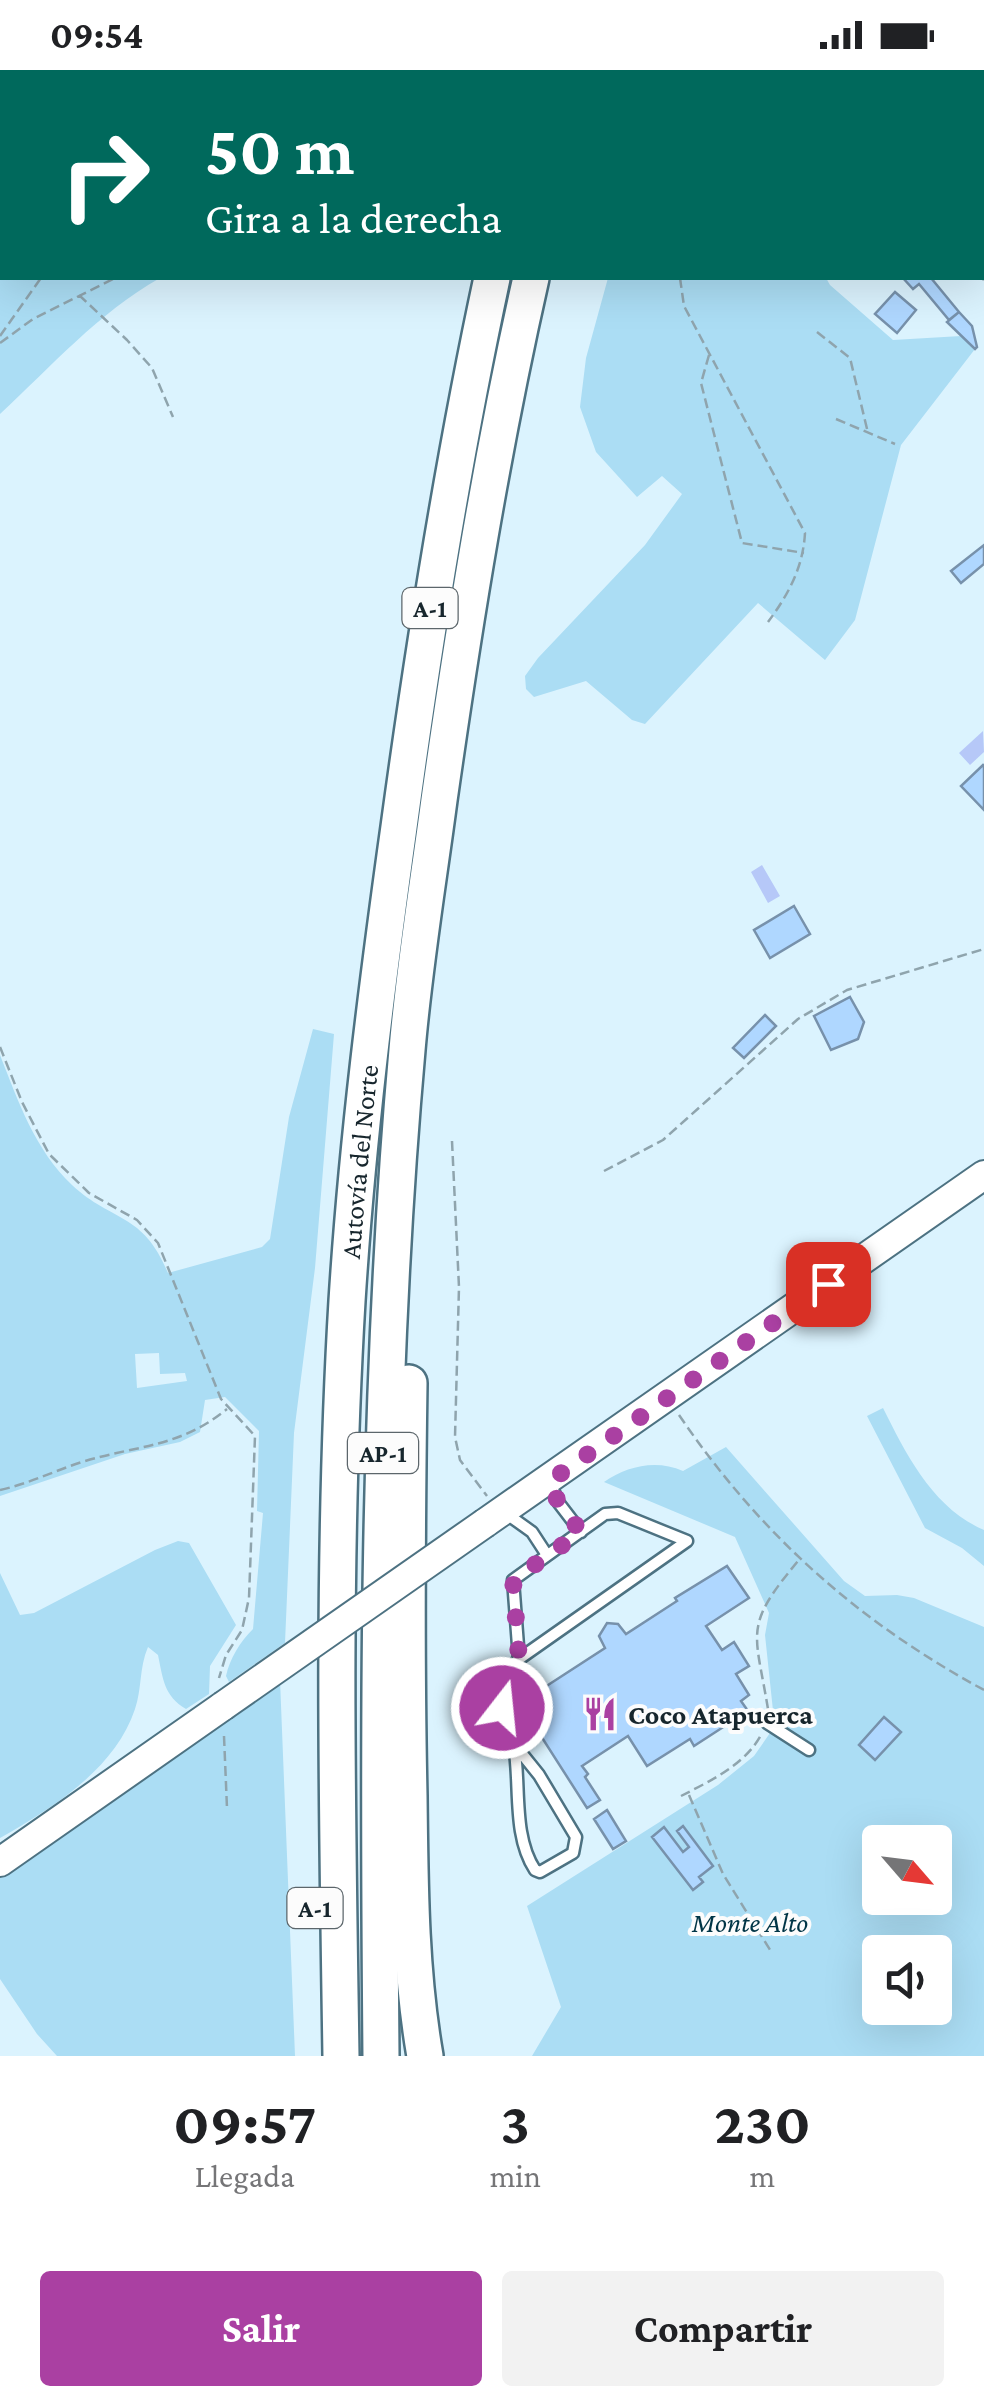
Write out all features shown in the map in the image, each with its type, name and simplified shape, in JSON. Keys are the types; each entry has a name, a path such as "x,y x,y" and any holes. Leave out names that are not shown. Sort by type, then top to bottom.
{"highway":[{"name":"Autovía del Norte","path":"341,2056 337,1588 347,1300 372,1034 426,636 492,280"},
{"name":"Autovía del Norte","path":"381,2056 383,1443 407,1048 466,607 504,395 531,280"},
{"name":"A-1","path":"425,2056 415,1991 411,1921 407,1502 412,1268 432,852"},
{"name":"A-1","path":"318,2056 314,1917 317,1792 325,1615 337,1588"}],"main road":[{"path":"0,1862 984,1175"}],"lane":[{"path":"550,1481 558,1502 581,1532"},
{"path":"514,1744 539,1775 576,1837 573,1853 540,1872 528,1860 518,1809 514,1744 500,1691 503,1676 519,1659 687,1541 618,1513 606,1514 513,1580 519,1659"},
{"path":"494,1517 532,1532 547,1556"},
{"path":"767,1723 809,1750"}],"path":[{"path":"0,336 40,280"},
{"path":"0,343 33,320 111,280"},
{"path":"680,280 684,306 805,533 804,553 785,600 768,622"},
{"path":"79,295 152,368 173,417"},
{"path":"817,332 850,358 868,433"},
{"path":"709,353 701,383 742,542 804,553"},
{"path":"836,419 895,444"},
{"path":"604,1170 663,1140 798,1018 847,990 984,950"},
{"path":"0,1047 49,1154 89,1193 137,1220 158,1243 228,1408 248,1425 254,1436 249,1598 242,1630 220,1669 218,1683 223,1706 227,1808"},
{"path":"452,1141 459,1286 455,1437 460,1460 494,1517"},
{"path":"667,1397 719,1470 798,1560 917,1652 984,1690"},
{"path":"0,1490 94,1458 179,1440 228,1408"},
{"path":"681,1796 717,1778 738,1761 756,1743 769,1719 756,1649 758,1616 798,1560"},
{"path":"688,1793 723,1874 772,1953"}],"green space":[{"path":"0,280 157,280 96,324 0,414"},
{"path":"607,280 827,280 893,340 961,336 975,349 901,445 855,620 825,660 758,603 645,724 632,720 586,681 534,697 526,689 525,676 538,658 645,545 682,494 662,476 637,497 596,452 580,407 586,358"},
{"path":"313,1029 334,1034 315,1268 294,1433 285,1643 229,1682 226,1676 233,1657 253,1629 263,1513 257,1511 259,1431 225,1397 205,1400 200,1432 180,1442 125,1454 0,1496 0,1055 29,1124 59,1171 87,1197 137,1228 158,1253 168,1273 262,1247 270,1239 289,1117","holes":["159,1353 160,1374 185,1373 187,1381 137,1388 135,1354"]},
{"path":"883,1408 923,1479 950,1508 984,1530 984,1566 962,1548 925,1528 867,1416"},
{"name":"Monte Alto","path":"726,1447 844,1581 865,1596 914,1598 984,1627 984,2056 532,2056 561,2007 527,1906 718,1785 754,1756 774,1720 765,1635 769,1613 735,1537 604,1482 642,1466 683,1471"},
{"path":"178,1541 189,1543 236,1625 210,1666 209,1694 186,1709 179,1704 166,1686 158,1655 148,1647 135,1709 113,1750 61,1800 0,1838 0,1573 20,1615 34,1613"},
{"path":"280,1680 295,2056 57,2056 0,1979 0,1876"}],"shaded area":[{"path":"983,731 984,752 970,765 959,753"},
{"path":"762,865 780,896 768,903 751,872"}],"building":[{"path":"905,280 933,280 959,312 949,320 919,284 913,289"},
{"path":"895,292 916,310 897,333 875,314"},
{"path":"959,312 972,326 975,349 947,322"},
{"path":"984,545 984,564 961,583 951,571"},
{"path":"984,766 984,810 961,786"},
{"path":"794,906 810,934 770,958 754,930"},
{"path":"850,997 864,1022 858,1039 831,1050 814,1016"},
{"path":"765,1015 776,1026 744,1058 733,1048"},
{"path":"727,1566 749,1598 706,1626 722,1650 734,1642 749,1666 736,1674 749,1695 741,1701 748,1711 694,1746 690,1739 647,1766 628,1736 582,1766 600,1800 587,1808 525,1711 533,1705 528,1698 605,1648 599,1636 607,1623 618,1624 626,1634"},
{"path":"884,1717 901,1732 875,1760 859,1745"},
{"path":"607,1810 626,1841 613,1849 594,1819"},
{"path":"683,1826 713,1866 699,1877 703,1882 693,1890 652,1837 664,1827 683,1852 689,1847 677,1831"}],"place":[{"name":"Coco Atapuerca","path":"600,1714"}],"route":[{"path":"502,1708 503,1676 519,1659 513,1580 581,1532 558,1502 550,1481 828,1284"}]}
